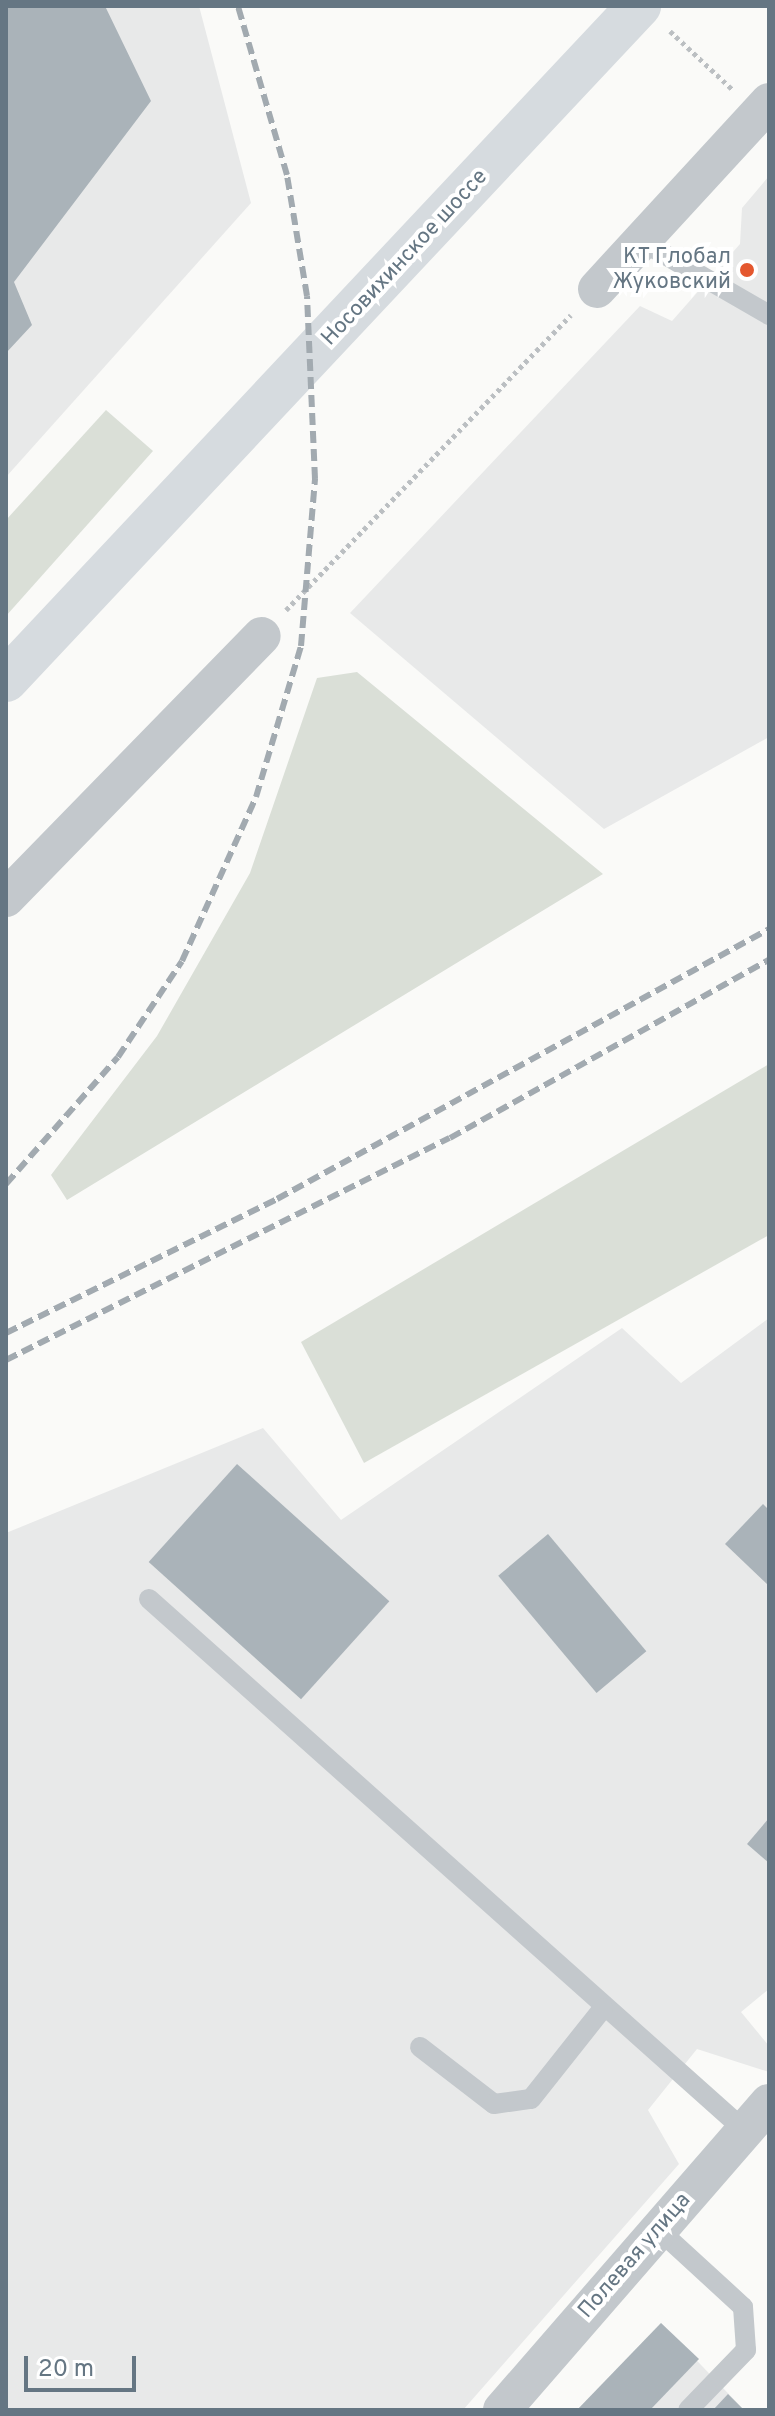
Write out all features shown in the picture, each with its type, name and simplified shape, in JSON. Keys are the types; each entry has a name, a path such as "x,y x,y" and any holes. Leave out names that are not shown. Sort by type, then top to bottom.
{"main road":[{"name":"Носовихинское шоссе","path":"6,680 609,40 653,17"}],"street":[{"path":"597,289 641,241 753,98"},
{"path":"6,898 262,636"},
{"name":"Полевая улица","path":"502,2410 756,2116"}],"lane":[{"path":"641,241 769,315"},
{"path":"149,1599 603,2008 756,2116"},
{"path":"420,2047 494,2104 531,2099 603,2008"},
{"path":"659,2230 743,2307 746,2350 688,2410"}],"path":[{"path":"653,17 753,98"},
{"path":"262,636 597,289"}],"shaded area":[{"path":"6,6 199,6 251,203 6,477"},
{"path":"769,176 769,737 604,829 350,613 640,306 672,321 740,244 742,208"},
{"path":"106,410 153,451 6,616 6,520"},
{"path":"357,672 603,874 67,1200 51,1175 157,1036 250,873 317,678"},
{"path":"769,1064 769,1235 364,1463 301,1342"},
{"path":"769,1318 769,1989 741,2012 769,2046 769,2072 697,2049 648,2110 679,2164 463,2410 6,2410 6,1533 263,1428 341,1520 622,1328 681,1383"},
{"path":"661,2323 744,2410 577,2410"}],"building":[{"path":"6,6 105,6 151,101 14,282 32,325 6,353"},
{"path":"237,1464 389,1601 301,1699 149,1562"},
{"path":"763,1504 769,1510 769,1586 725,1544"},
{"path":"548,1534 646,1651 597,1693 498,1576"},
{"path":"769,1818 769,1863 747,1844"},
{"path":"661,2323 699,2359 650,2410 577,2410"},
{"path":"728,2394 744,2410 713,2410"}],"railway":[{"path":"6,1184 118,1057 182,961 256,797 301,646 315,479 307,296 287,175 238,6"},
{"path":"6,1333 277,1199 769,929"},
{"path":"6,1360 450,1138 769,960"}],"place":[{"name":"КТ Глобал Жуковский","path":"747,270"}]}
